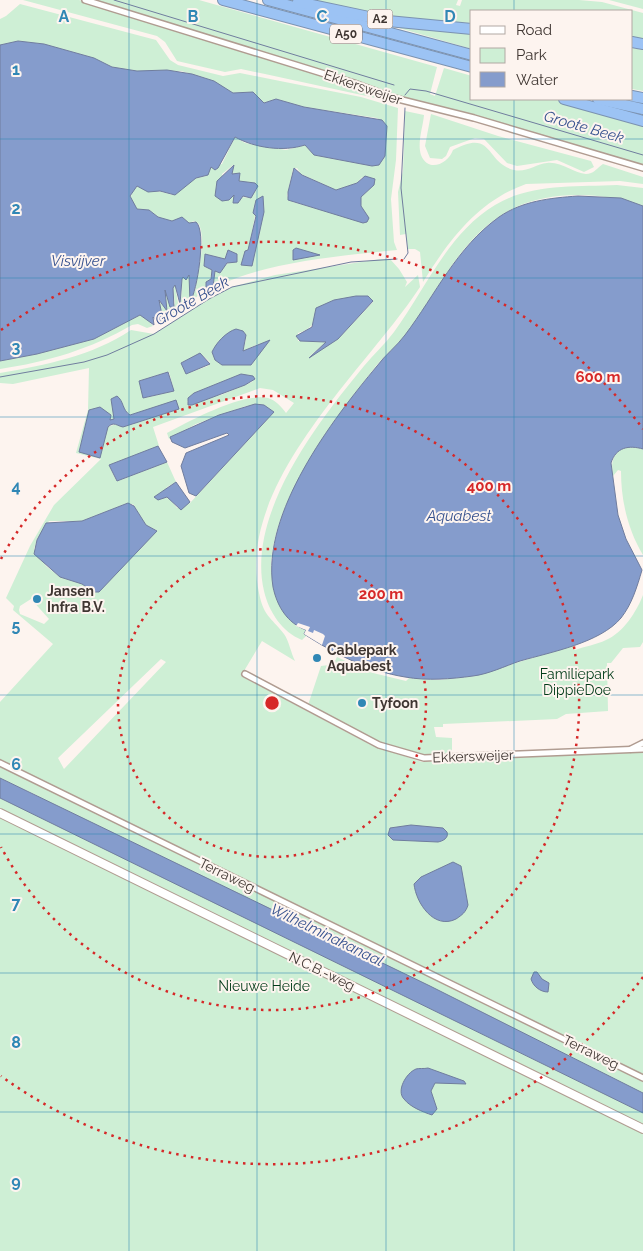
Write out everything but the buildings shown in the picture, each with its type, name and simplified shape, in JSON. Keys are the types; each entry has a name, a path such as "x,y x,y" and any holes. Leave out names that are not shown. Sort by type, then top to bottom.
{"highway":[{"name":"A50","path":"223,0 470,67"},
{"name":"A50","path":"268,0 470,54"},
{"name":"A2","path":"290,0 388,21 470,30"},
{"path":"567,100 643,122"},
{"path":"603,100 643,108"}],"street":[{"name":"Ekkersweijer","path":"85,0 354,83 394,98 474,118 643,168"},
{"name":"Ekkersweijer","path":"245,674 379,745 424,758 631,749 643,746"},
{"name":"Terraweg","path":"0,763 643,1078"},
{"name":"N.C.B.-weg","path":"0,813 643,1129"}],"green space":[{"path":"23,0 79,0 325,75 394,102 241,69 225,72 177,61 165,42 157,36"},
{"path":"94,0 199,0 437,67 430,94 435,96 444,68 470,75 470,100 559,100 643,124 643,165 458,110 416,103 349,79"},
{"path":"314,0 458,0 456,5 460,6 462,0 579,0 602,2 632,10 470,10 470,23 432,21 353,9"},
{"path":"609,0 643,0 643,9"},
{"path":"20,4 156,40 170,60 178,65 223,76 240,73 361,97 398,108 396,160 391,199 394,242 397,250 309,260 264,270 224,283 220,275 219,285 213,287 215,271 220,273 224,266 232,261 235,253 228,250 225,259 206,254 204,266 212,270 206,286 187,305 163,320 158,301 167,308 165,290 175,305 173,288 175,285 178,303 181,303 182,279 189,275 190,285 195,292 202,249 201,232 199,224 194,221 189,223 183,218 172,221 158,217 149,210 137,209 130,200 133,189 139,186 172,195 196,178 206,176 211,167 222,164 235,137 245,143 286,150 305,145 314,155 372,166 386,150 387,126 377,118 304,107 276,99 264,103 253,92 233,93 206,78 181,71 137,71 112,67 87,56 44,44 18,41 0,45 0,19","holes":["233,165 232,174 240,173 238,181 255,183 257,190 253,192 251,198 241,197 239,203 234,195 229,200 226,199 222,174","297,168 301,174 336,190 357,183 362,177 374,185 361,197 361,206 367,215 366,223 293,202 287,196 293,169","258,199 259,199 251,267 245,251 248,250"]},
{"path":"633,10 643,13 643,40 633,39"},
{"path":"371,20 470,33 470,48"},
{"path":"633,48 643,50 643,91 633,89"},
{"path":"405,111 424,115 420,150 424,161 428,164 433,165 443,162 453,150 466,144 476,143 483,145 505,166 518,171 553,163 586,174 593,172 603,164 643,177 643,184 620,181 526,184 509,191 479,211 466,224 443,251 423,282 420,252 415,249 408,249 406,234 400,235 398,192 403,171"},
{"path":"431,114 498,136 591,161 594,167 584,172 557,160 517,166 507,163 484,139 475,138 450,147 446,156 442,159 430,158 425,146"},
{"path":"617,185 643,188 643,206 612,198 578,195 561,196 529,202 495,219 465,248 405,336 376,366 343,409 294,488 282,516 274,542 271,568 274,580 296,626 306,630 307,635 302,640 288,632 273,614 264,591 261,562 266,531 276,501 290,471 307,441 326,414 394,332 438,263 478,217 495,205 524,193 570,186"},
{"name":"Nieuwe Heide","path":"390,259 407,282 405,287 418,275 420,287 310,430 285,470 266,510 257,552 259,593 268,616 286,637 295,661 262,641 241,676 371,745 422,762 643,752 643,1251 0,1251 0,817 8,817 12,814 0,808 0,798 21,808 38,796 0,778 0,767 47,789 50,785 0,761 0,702 53,644 13,610 14,606 6,598 30,546 54,505 101,459 76,453 88,410 89,368 13,384 0,383 0,373 51,363 85,353 101,347 131,330 154,334 209,299 232,287 275,275","holes":["334,300 373,302 338,339 310,356 326,342 298,341 298,333 310,327 322,309","231,331 246,339 243,351 258,344 252,365 230,365 212,352","200,353 210,362 208,366 186,374 181,363","169,372 174,391 145,398 139,381","241,374 254,377 252,382 221,395 187,402 194,393","260,388 273,390 294,403 286,413 278,404 268,398 245,399 216,409 167,433 169,439 196,424 246,406 274,412 190,503 177,508 170,499 164,497 167,487 176,482 167,462 118,481 109,465 159,446 153,427","120,399 124,411 132,415 176,401 134,424 123,427 116,424 108,427 110,420 115,419","125,504 133,504 146,525 156,530 94,592 82,584 60,577 46,566 34,549 37,540 49,521 82,521","31,599 49,619 44,624 20,614 20,606","161,659 166,662 64,769 58,758"]},
{"path":"140,315 146,317 153,326 147,328 138,324 132,325 85,348 35,363 0,369 0,361 37,354 94,339"},
{"path":"632,447 643,449 643,555 633,536 626,515 621,471 618,470 613,476 612,470 613,460 617,453"},
{"name":"Familiepark DippieDoe","path":"643,595 643,642 640,647 623,648 611,663 607,663 608,711 566,714 557,719 443,724 443,727 434,727 436,737 452,738 452,755 421,756 383,744 308,705 321,666 329,665 341,672 344,669 334,663 337,657 369,672 406,681 409,678 439,680 475,676 573,645 575,650 606,640 612,637 629,621"}],"water":[{"name":"Visvijver","path":"18,41 44,44 94,58 112,67 137,71 167,70 192,74 214,81 233,93 253,92 264,103 276,99 304,107 382,120 387,126 385,156 379,165 372,166 314,155 305,145 288,148 269,148 251,144 235,137 218,168 215,170 211,167 208,175 196,178 175,195 160,191 148,192 137,186 130,196 137,209 149,210 158,217 172,221 182,217 189,223 196,222 199,228 201,237 200,262 190,302 189,275 186,280 183,277 182,279 180,304 175,285 173,288 174,308 170,307 165,290 167,311 159,300 163,320 158,323 153,317 154,325 140,315 94,339 37,354 0,361 0,45"},
{"path":"234,165 232,174 240,173 239,181 255,183 258,186 251,198 243,196 238,203 233,203 234,195 229,200 222,201 215,196 217,181"},
{"path":"294,168 302,175 336,190 357,183 365,176 375,179 374,185 361,197 361,206 369,218 367,222 363,223 288,200"},
{"path":"263,196 264,212 252,266 241,265 245,251 248,250 256,216 253,213 256,200"},
{"name":"Aquabest","path":"578,196 621,198 643,206 643,449 624,448 616,454 611,463 618,515 626,539 642,570 628,607 612,627 588,640 479,675 422,679 378,671 352,661 304,634 306,630 288,618 277,601 273,587 272,558 278,529 289,499 321,440 340,413 380,362 405,335 459,257 484,229 499,217 517,207 547,199"},
{"path":"296,248 320,255 293,260 293,250"},
{"path":"228,250 237,254 237,262 227,263 220,273 215,271 213,287 206,291 206,282 211,279 212,270 204,266 205,254 225,259"},
{"path":"368,296 373,301 338,339 309,358 326,342 300,341 296,336 312,327 316,308 334,300"},
{"path":"236,329 243,331 246,335 243,351 270,340 251,365 222,365 215,360 212,352 216,345 225,335"},
{"path":"200,353 210,364 186,374 181,363"},
{"path":"168,372 174,391 143,398 139,381"},
{"path":"241,374 253,376 255,379 245,385 188,405 188,398 194,393"},
{"path":"117,396 130,415 176,400 179,409 123,427 114,424 110,425 100,458 79,452 89,410 100,407 111,415 110,420 114,419 111,399"},
{"path":"255,404 264,405 274,412 196,496 189,493 181,466 186,453 229,435 227,433 185,448 172,442 170,437 219,415"},
{"path":"158,446 167,462 117,481 109,465"},
{"path":"176,482 190,502 181,510 167,497 158,500 154,497"},
{"path":"128,503 134,506 146,525 157,531 99,592 94,592 82,584 60,577 34,554 37,540 46,523 82,521"},
{"path":"0,778 430,986 643,1093 643,1113 0,798"},
{"path":"411,825 443,828 447,832 447,836 444,840 438,842 393,840 388,835 390,828"},
{"path":"453,862 461,866 468,905 464,913 456,919 440,921 428,913 422,906 414,884 421,877"},
{"path":"534,972 537,972 542,979 549,983 548,992 540,990 533,984 531,979"},
{"path":"428,1068 464,1081 466,1084 435,1083 431,1091 437,1109 432,1115 410,1104 404,1099 401,1092 403,1082 412,1071"}],"pier":[{"path":"298,623 310,627 308,631 313,633 314,630 323,634 325,636 322,645 304,634 306,630 296,626"}],"waterway":[{"path":"114,0 394,85"},
{"name":"Groote Beek","path":"405,95 410,89 426,91 643,155"},
{"name":"Groote Beek","path":"404,259 408,253 401,188 405,108"},
{"name":"Groote Beek","path":"0,377 84,362 107,355 154,334 209,299 232,287 351,262 397,259"}],"place":[{"name":"Jansen Infra B.V.","path":"37,599"},
{"name":"Cablepark Aquabest","path":"317,658"},
{"name":"Tyfoon","path":"362,703"}],"water label":[{"name":"Wilhelminakanaal","path":"327,935"}]}
